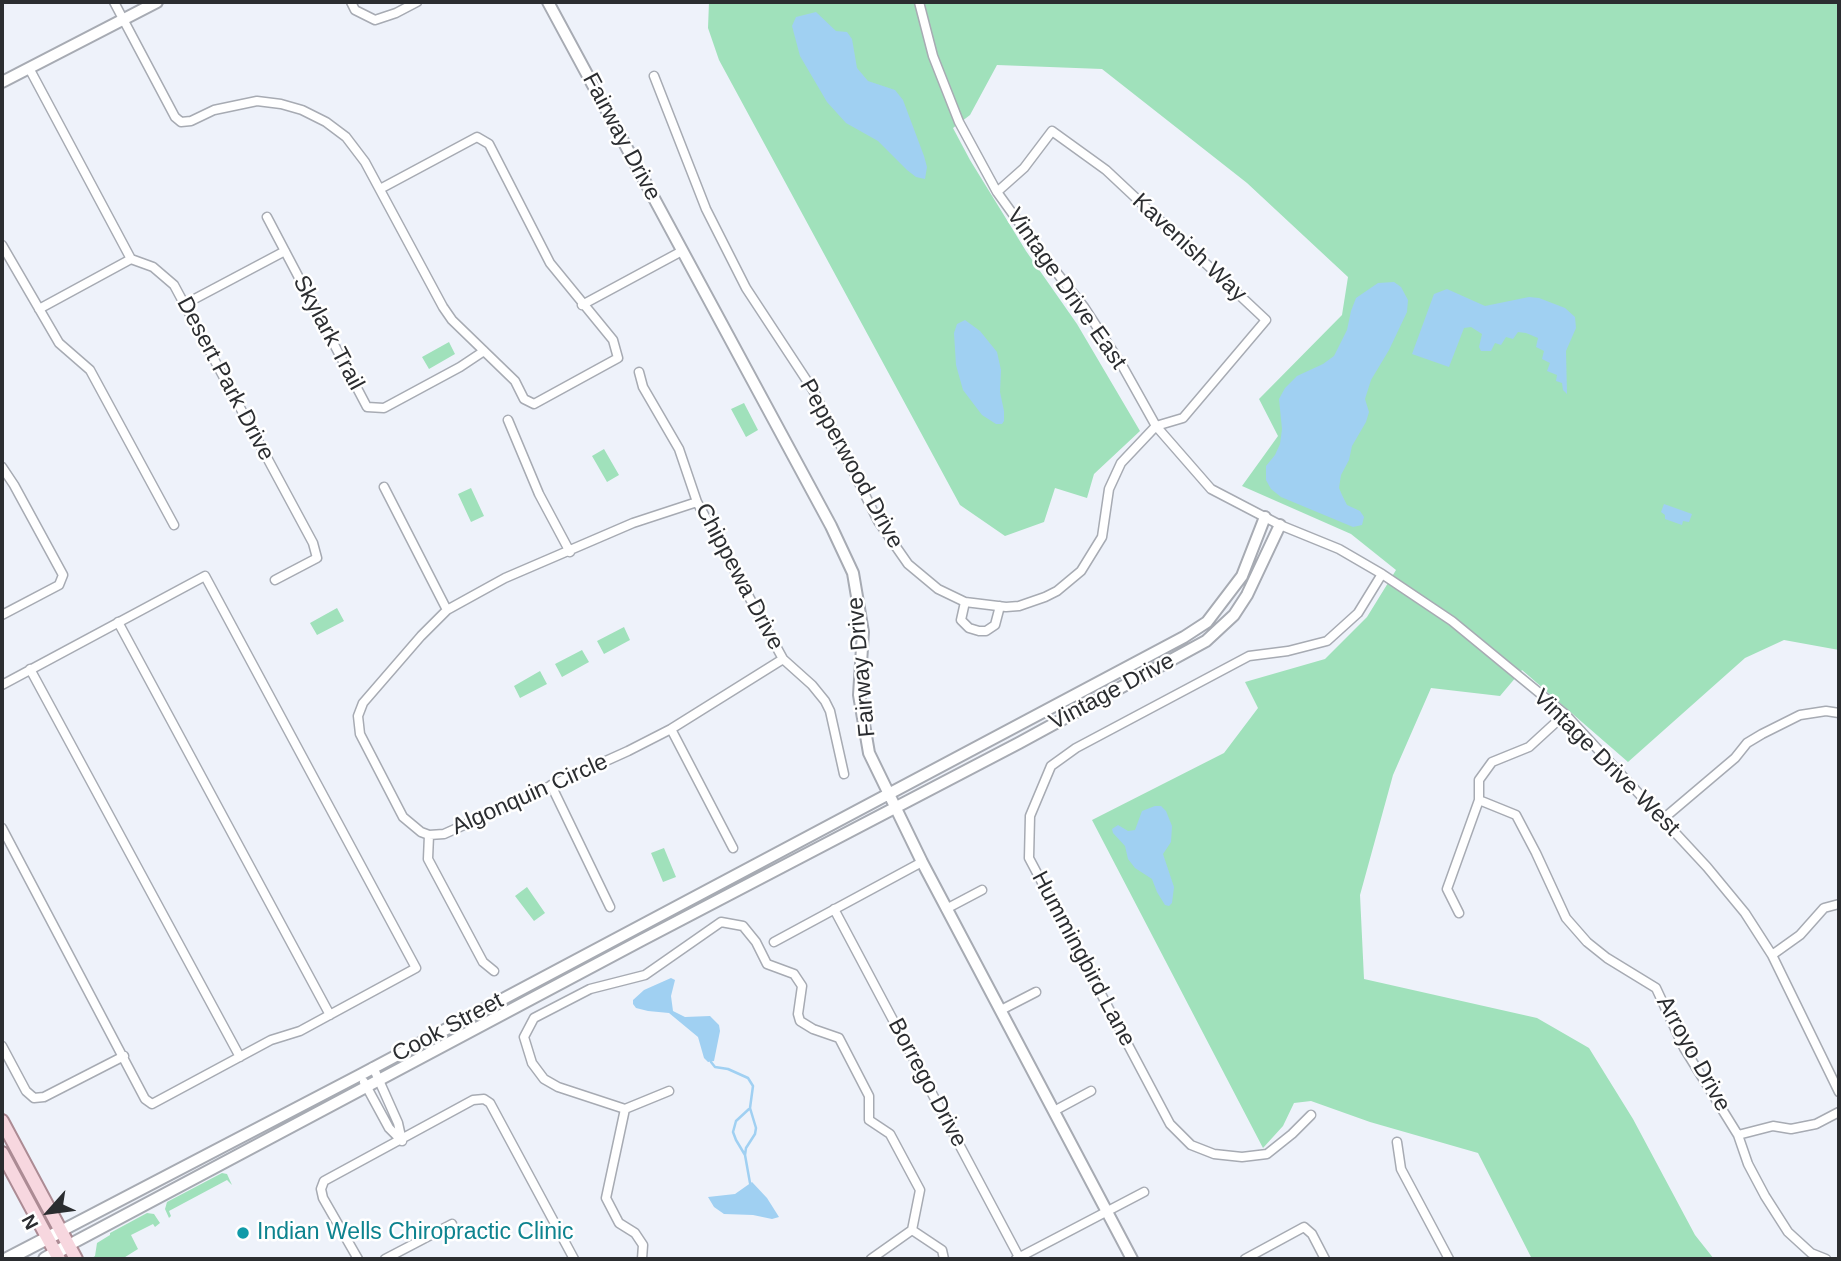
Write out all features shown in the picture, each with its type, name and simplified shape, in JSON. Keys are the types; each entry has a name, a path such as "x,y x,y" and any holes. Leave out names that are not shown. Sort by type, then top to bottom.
{"main road":[{"path":"2,1121 76,1259"},
{"path":"2,1153 47,1238 53,1257"},
{"name":"Cook Street","path":"7,1259 61,1231"},
{"name":"Cook Street","path":"53,1257 69,1245"}],"street":[{"path":"114,2 175,117 181,122 191,121 214,110 257,101 302,110 326,122 346,137 365,162 443,307 452,320 515,381 524,399 534,404 618,358 612,340 550,263 489,144 477,137 380,189"},
{"path":"2,82 157,2"},
{"path":"351,2 355,10 374,20 417,2"},
{"name":"Fairway Drive","path":"548,2 831,526 853,573 863,632 859,695 869,753 946,909 1132,1259"},
{"name":"Vintage Drive East","path":"919,2 933,56 959,122 997,192 1084,307 1123,367 1156,426 1211,489 1280,524"},
{"path":"29,68 131,259 39,309"},
{"name":"Pepperwood Drive","path":"654,76 706,209 746,288 813,390 878,521 908,564 944,593 965,602 1019,606 1045,597 1069,582 1081,571 1102,537 1109,489 1121,463 1156,426"},
{"name":"Kavenish Way","path":"997,192 1024,168 1052,131 1106,170 1266,320 1183,418 1156,426"},
{"name":"Skylark Trail","path":"267,217 367,407 384,408 460,368 484,351"},
{"path":"2,245 59,343 90,370 174,525"},
{"path":"184,304 285,251"},
{"path":"582,305 682,251"},
{"name":"Desert Park Drive","path":"131,259 153,268 174,285 313,543 317,558 275,580"},
{"name":"Chippewa Drive","path":"639,372 643,387 679,449 697,502 783,659 812,685 825,701 844,774"},
{"path":"508,420 534,481 570,552"},
{"path":"2,467 63,575 59,585 2,615"},
{"path":"384,487 447,610"},
{"name":"Algonquin Circle","path":"697,502 633,523 505,578 447,610 421,636 363,703 358,716 360,734 403,817 414,829 429,835 444,834 671,729 783,659"},
{"name":"Vintage Drive","path":"888,794 1184,637 1207,622 1242,576 1265,517"},
{"name":"Vintage Drive","path":"894,808 1206,641 1234,615 1247,595 1280,524"},
{"name":"Vintage Drive West","path":"1280,524 1339,549 1382,574 1459,627 1564,714 1663,819 1745,913 1772,955 1839,1092"},
{"name":"Hummingbird Lane","path":"1311,1115 1267,1154 1242,1157 1214,1154 1191,1145 1170,1124 1029,858 1030,816 1051,766 1076,748 1249,656 1287,651 1327,641 1357,613 1382,574"},
{"path":"2,685 205,576 416,968 300,1031 271,1040 152,1104 145,1098 2,828"},
{"path":"965,602 961,620 969,628 979,631 986,631 995,625 1000,606"},
{"path":"118,622 330,1015"},
{"path":"30,669 240,1057"},
{"path":"1663,819 1735,758 1747,743 1800,715 1826,711 1839,713"},
{"path":"1460,913 1447,888 1479,800 1479,780 1492,762 1530,747 1564,714"},
{"path":"671,729 733,848"},
{"path":"551,785 610,907"},
{"name":"Cook Street","path":"61,1231 888,794"},
{"name":"Arroyo Drive","path":"1479,800 1516,815 1566,918 1587,942 1607,958 1656,988 1684,1048 1738,1135 1748,1164 1765,1196 1788,1232 1811,1253 1826,1259"},
{"name":"Cook Street","path":"69,1245 894,808"},
{"path":"429,835 428,859 482,962 494,971"},
{"path":"774,942 922,862"},
{"path":"946,909 982,890"},
{"path":"1772,955 1800,936 1824,908 1839,904"},
{"name":"Borrego Drive","path":"834,909 1017,1258"},
{"path":"669,1091 625,1109 558,1087 544,1079 532,1063 524,1037 534,1018 590,989 646,975 721,922 743,926 756,942 767,964 794,974 802,986 798,1014 800,1021 813,1029 839,1038 869,1096 869,1120 890,1134 920,1190 912,1230 871,1259"},
{"path":"1001,1010 1036,992"},
{"path":"2,1046 26,1091 34,1098 44,1097 124,1056"},
{"path":"373,1067 398,1123 402,1141"},
{"path":"360,1075 389,1128 402,1141"},
{"path":"1054,1111 1091,1091"},
{"path":"358,1259 323,1198 321,1189 324,1181 402,1141 473,1100 484,1099 491,1103 574,1259"},
{"path":"625,1109 606,1198 619,1223 623,1228 635,1233 643,1245 642,1259"},
{"path":"1738,1135 1773,1126 1791,1129 1816,1124 1839,1112"},
{"path":"1397,1142 1401,1169 1449,1259"},
{"path":"1017,1258 1144,1192"},
{"path":"385,1259 452,1224"},
{"path":"1245,1259 1304,1227 1312,1234 1325,1259"},
{"path":"912,1230 942,1250 944,1259"}],"green space":[{"path":"709,2 1839,2 1839,650 1784,640 1745,658 1628,762 1522,670 1500,696 1431,688 1393,775 1360,895 1364,979 1537,1018 1589,1048 1633,1119 1695,1235 1714,1259 1532,1259 1478,1153 1370,1122 1311,1101 1294,1103 1283,1126 1263,1148 1092,820 1224,753 1258,708 1245,682 1325,659 1367,617 1396,570 1351,534 1242,486 1278,436 1259,399 1342,315 1348,277 1247,183 1102,69 997,65 970,115 953,128 1026,251 1077,324 1140,431 1094,474 1087,498 1055,488 1044,522 1005,536 960,505 719,60 708,28"},
{"path":"449,342 455,354 429,369 422,357"},
{"path":"744,403 758,430 746,437 731,409"},
{"path":"604,449 619,475 607,482 592,456"},
{"path":"471,488 484,516 471,522 458,494"},
{"path":"337,608 344,621 317,635 310,623"},
{"path":"624,627 630,640 604,654 597,641"},
{"path":"582,650 589,662 562,677 555,664"},
{"path":"540,671 547,684 520,698 514,686"},
{"path":"664,848 676,877 663,882 651,853"},
{"path":"527,887 545,913 534,921 515,896"},
{"path":"222,1173 227,1174 232,1185 227,1180 169,1211 169,1218 165,1209 167,1202"},
{"path":"147,1213 154,1214 160,1223 131,1235 138,1249 122,1259 91,1259 95,1256 97,1243"}],"water":[{"path":"816,12 836,31 847,32 852,39 857,68 868,81 895,90 903,100 924,156 927,167 925,179 916,177 907,170 878,141 846,123 827,102 800,56 792,26 796,17"},
{"path":"1394,282 1401,287 1408,300 1407,312 1371,380 1365,399 1369,412 1366,422 1352,446 1349,460 1341,475 1339,488 1347,505 1360,511 1364,517 1362,525 1353,527 1281,497 1271,489 1266,480 1266,466 1280,444 1282,429 1279,399 1285,388 1297,376 1334,356 1347,330 1356,298 1378,283"},
{"path":"1447,289 1485,306 1529,297 1565,308 1575,317 1576,328 1566,351 1567,394 1562,383 1556,381 1557,375 1547,371 1550,363 1542,359 1544,351 1536,347 1538,338 1526,333 1518,332 1513,339 1506,337 1501,345 1495,343 1491,351 1481,351 1479,347 1482,334 1471,327 1464,328 1449,367 1412,354 1434,294"},
{"path":"965,320 980,331 997,352 1004,411 1002,424 996,424 982,415 963,390 956,365 954,333 957,324"},
{"path":"1664,504 1692,514 1689,522 1683,521 1682,525 1665,519 1661,512"},
{"path":"1161,806 1166,811 1172,826 1171,842 1163,854 1174,887 1172,903 1169,906 1165,905 1152,879 1135,868 1128,859 1125,846 1112,829 1118,825 1128,831 1135,830 1142,811"},
{"path":"671,978 675,980 671,996 673,1011 685,1017 710,1016 719,1025 714,1061 708,1062 704,1058 698,1037 669,1013 636,1008 633,1004 633,1000 644,990"},
{"path":"752,1182 767,1198 779,1217 772,1219 724,1214 714,1207 708,1197 735,1194"}],"waterway":[{"path":"711,1062 715,1067 728,1069 748,1078 753,1086 750,1108 756,1128 745,1155"},
{"path":"749,1109 736,1121 733,1132 745,1155 750,1183"}],"place":[{"name":"Indian Wells Chiropractic Clinic","path":"243,1233"}]}
